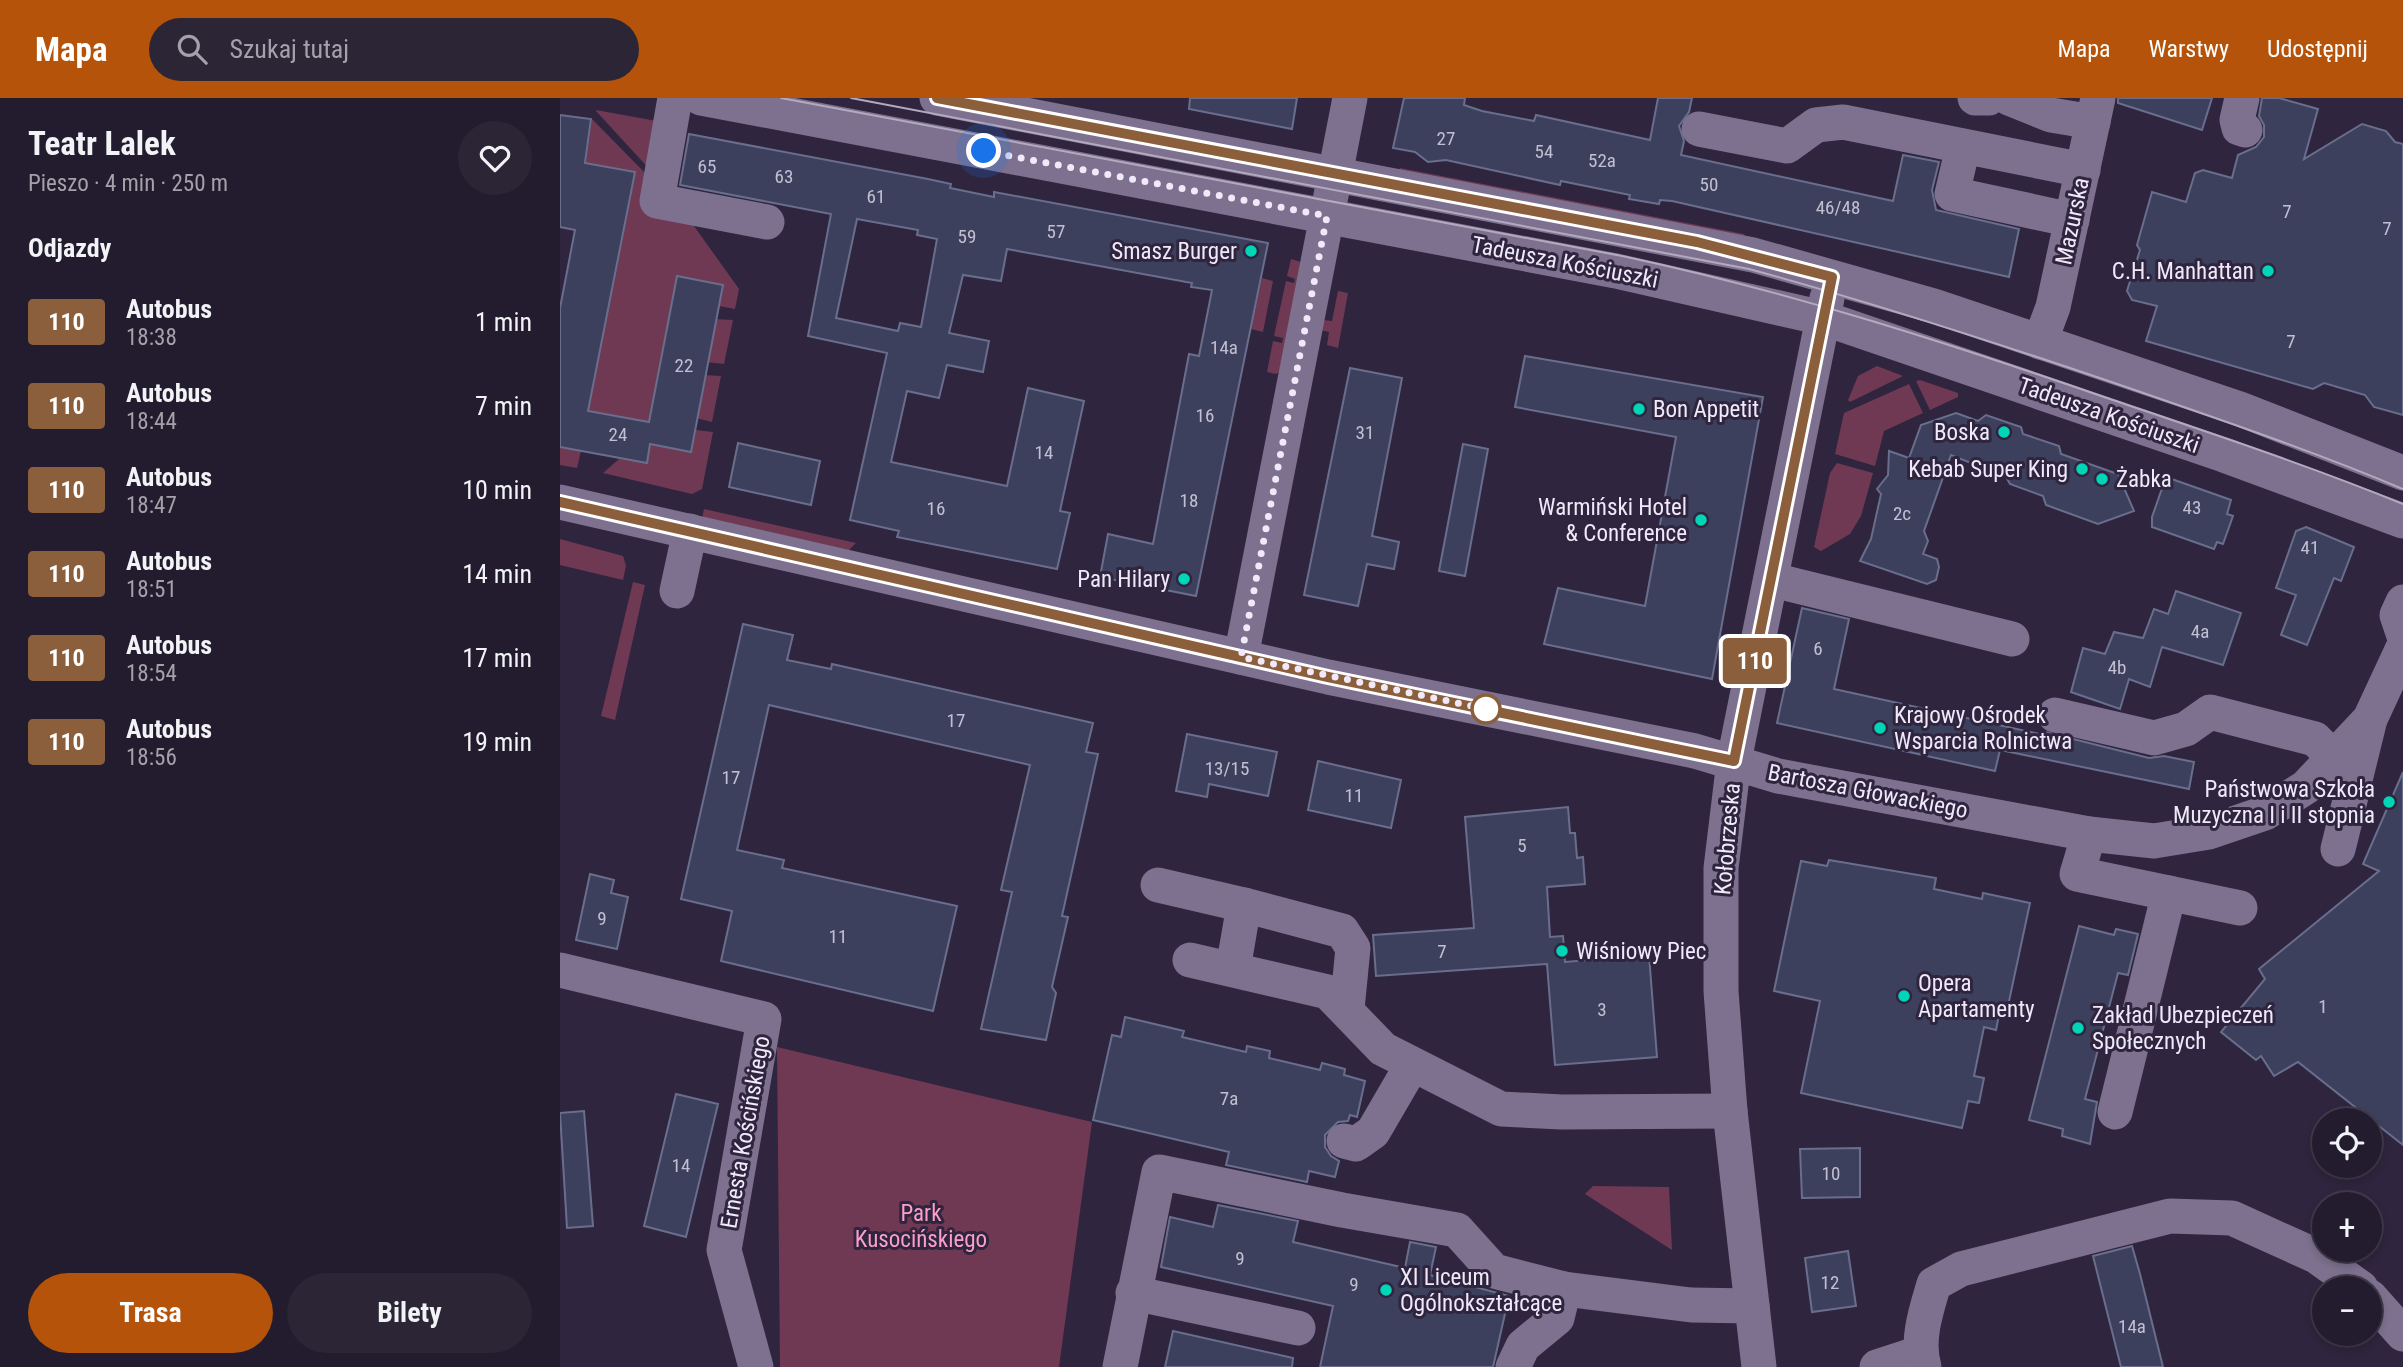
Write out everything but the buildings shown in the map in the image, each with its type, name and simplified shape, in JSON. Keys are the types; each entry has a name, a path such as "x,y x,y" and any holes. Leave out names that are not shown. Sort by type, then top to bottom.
{"street":[{"path":"675,98 657,201 767,222"},
{"name":"Tadeusza Kościuszki","path":"701,98 1615,271 1824,318 2211,451 2403,521"},
{"name":"Tadeusza Kościuszki","path":"937,98 1697,242 1934,306 2240,409 2403,473"},
{"path":"1241,657 1350,98"},
{"path":"1975,98 1989,98"},
{"path":"2010,98 2051,115 2095,110"},
{"name":"Mazurska","path":"2040,342 2053,307 2095,110"},
{"path":"1699,129 1787,146 1816,125 1843,122 2083,170"},
{"path":"1963,147 1952,194 2072,220"},
{"name":"Kołobrzeska","path":"1759,1367 1730,1111 1721,991 1721,868 1734,761 1773,580 1832,277"},
{"name":"Bartosza Głowackiego","path":"560,502 1241,657 1734,761 1778,776 2088,834 2154,841 2209,832 2265,813 2306,787 2370,719 2403,648"},
{"path":"677,591 690,531"},
{"path":"1773,580 2011,639"},
{"path":"2403,602 2397,615 2403,633"},
{"path":"2055,715 2154,738 2186,729 2210,712 2315,739 2334,758"},
{"path":"2338,849 2370,719"},
{"path":"2088,834 2077,874 2240,908"},
{"path":"1158,885 1342,931 1353,948 1347,1009"},
{"path":"2115,1112 2169,893"},
{"path":"1233,969 1244,905"},
{"path":"1190,960 1328,992 1383,1049 1501,1109 1562,1112 1730,1111"},
{"name":"Ernesta Kościńskiego","path":"560,970 764,1019 724,1250 756,1367"},
{"path":"1344,1141 1356,1144 1373,1132 1412,1065"},
{"path":"1120,1367 1159,1172 1342,1210 1457,1230 1494,1270 1564,1289 1691,1305 1752,1306"},
{"path":"1877,1367 1922,1360 1925,1315 1934,1284 1961,1269 2170,1216 2232,1218 2316,1256 2344,1276"},
{"path":"1513,1367 1523,1346 1557,1318 1564,1289"},
{"path":"1133,1293 1298,1328"},
{"path":"2382,1310 2403,1334"}],"green space":[{"path":"596,111 662,122 653,173"},
{"path":"592,119 647,175 642,209 689,219 739,289 735,309 719,306 723,285 677,276 649,422 588,411 635,172 586,163"},
{"path":"1400,168 1744,234 1747,240 1398,175"},
{"path":"1291,259 1301,262 1279,372 1276,374 1267,372 1273,341 1282,343 1283,338 1274,336 1286,281 1294,283 1295,279 1287,276"},
{"path":"1262,278 1273,281 1263,332 1251,329"},
{"path":"1338,291 1348,293 1338,348 1327,345 1329,332 1320,330 1323,320 1332,321"},
{"path":"714,319 733,320 724,364 706,362"},
{"path":"1877,366 1903,376 1850,402 1848,400 1858,376"},
{"path":"704,375 721,376 712,422 696,418"},
{"path":"1916,381 1958,393 1958,397 1930,410"},
{"path":"1909,384 1923,413 1884,431 1875,466 1835,454 1844,413"},
{"path":"696,430 713,432 702,489 692,494 603,473 619,459 647,463 650,444 691,452"},
{"path":"560,447 581,451 577,468 560,465"},
{"path":"1837,463 1873,473 1861,516 1850,534 1821,551 1814,547 1830,473"},
{"path":"704,509 856,543 847,552 702,519"},
{"path":"560,539 623,556 626,566 623,580 560,565"},
{"path":"633,582 645,585 615,720 601,716"},
{"name":"Park Kusocińskiego","path":"777,1047 1092,1122 1059,1367 780,1367"},
{"path":"1593,1186 1669,1187 1672,1250 1585,1194"}],"tram line":[{"path":"781,98 1622,256 1745,285 1985,357 2254,448 2403,504"},
{"path":"851,98 1749,269 1893,311 2082,372 2267,436 2403,489"}],"bus line":[{"name":"110","path":"560,502 1328,677 1734,761 1773,580 1832,277 1697,242 937,98"}],"place":[{"name":"Smasz Burger","path":"1251,251"},
{"name":"C.H. Manhattan","path":"2268,271"},
{"name":"Bon Appetit","path":"1639,409"},
{"name":"Boska","path":"2004,432"},
{"name":"Kebab Super King","path":"2082,469"},
{"name":"Żabka","path":"2102,479"},
{"name":"Warmiński Hotel & Conference","path":"1701,520"},
{"name":"Pan Hilary","path":"1184,579"},
{"name":"Krajowy Ośrodek Wsparcia Rolnictwa","path":"1880,728"},
{"name":"Państwowa Szkoła Muzyczna I i II stopnia","path":"2389,802"},
{"name":"Wiśniowy Piec","path":"1562,951"},
{"name":"Opera Apartamenty","path":"1904,996"},
{"name":"Zakład Ubezpieczeń Społecznych","path":"2078,1028"},
{"name":"XI Liceum Ogólnokształcące","path":"1386,1290"}],"route":[{"path":"984,151 1327,216 1241,657 1486,709"}]}
